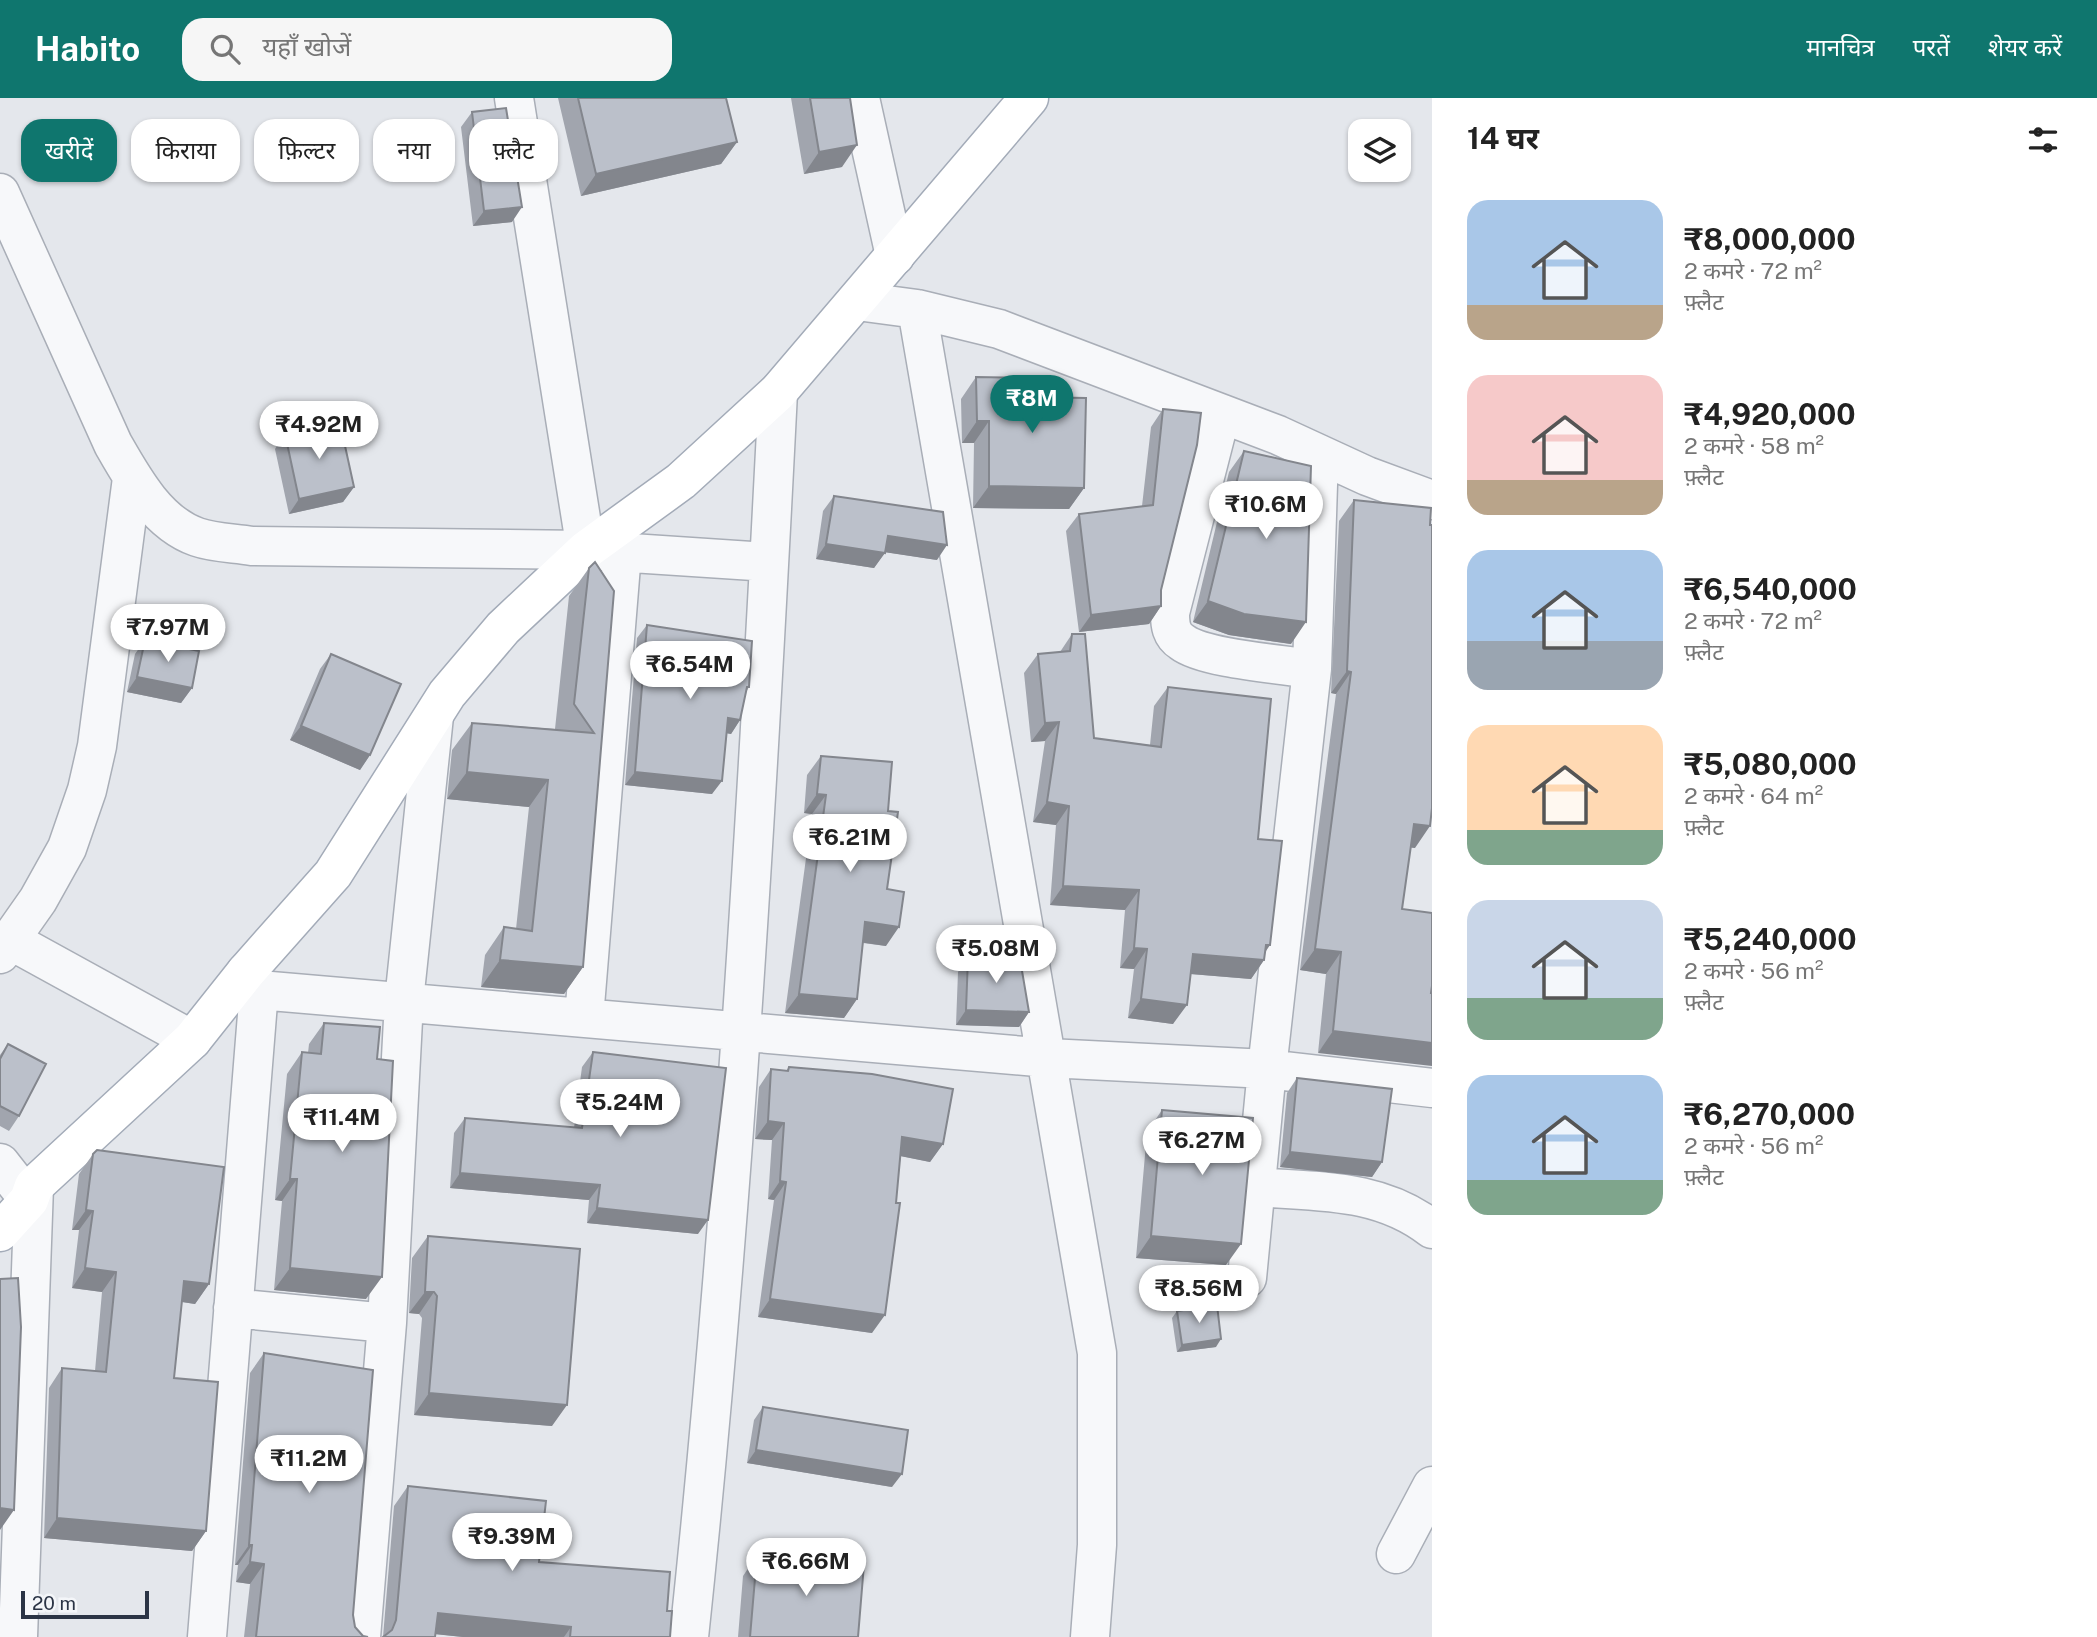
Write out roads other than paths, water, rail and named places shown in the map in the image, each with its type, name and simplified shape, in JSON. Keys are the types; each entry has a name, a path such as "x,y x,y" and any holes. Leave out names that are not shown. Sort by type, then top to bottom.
{"main road":[{"path":"0,1232 32,1193 253,981 333,874 447,694 503,628 604,551 778,392 1029,98"}],"street":[{"path":"514,98 604,551 584,1018"},
{"path":"860,98 895,256"},
{"path":"0,193 107,432 132,478 170,523 197,537 252,546 604,551 769,562"},
{"path":"857,300 916,309 999,329 1221,414 1432,500"},
{"path":"916,309 1048,1058 1097,1353 1097,1545 1090,1637"},
{"path":"689,1637 715,1394 752,889 778,392"},
{"path":"1221,414 1170,613 1171,629 1181,642 1200,652 1312,669"},
{"path":"1247,1278 1267,1069 1312,669 1319,454"},
{"path":"132,478 97,746 87,790 67,848 38,900 5,947 192,1040"},
{"path":"361,1637 387,1323 404,1001 434,716"},
{"path":"207,1637 233,1308 253,981 404,1001 741,1033 1048,1058 1267,1069 1432,1088"},
{"path":"0,1163 32,1193 11,1546 18,1637"},
{"path":"1256,1187 1362,1196 1393,1204 1432,1229"},
{"path":"233,1308 387,1323"},
{"path":"1396,1554 1432,1486"}]}
